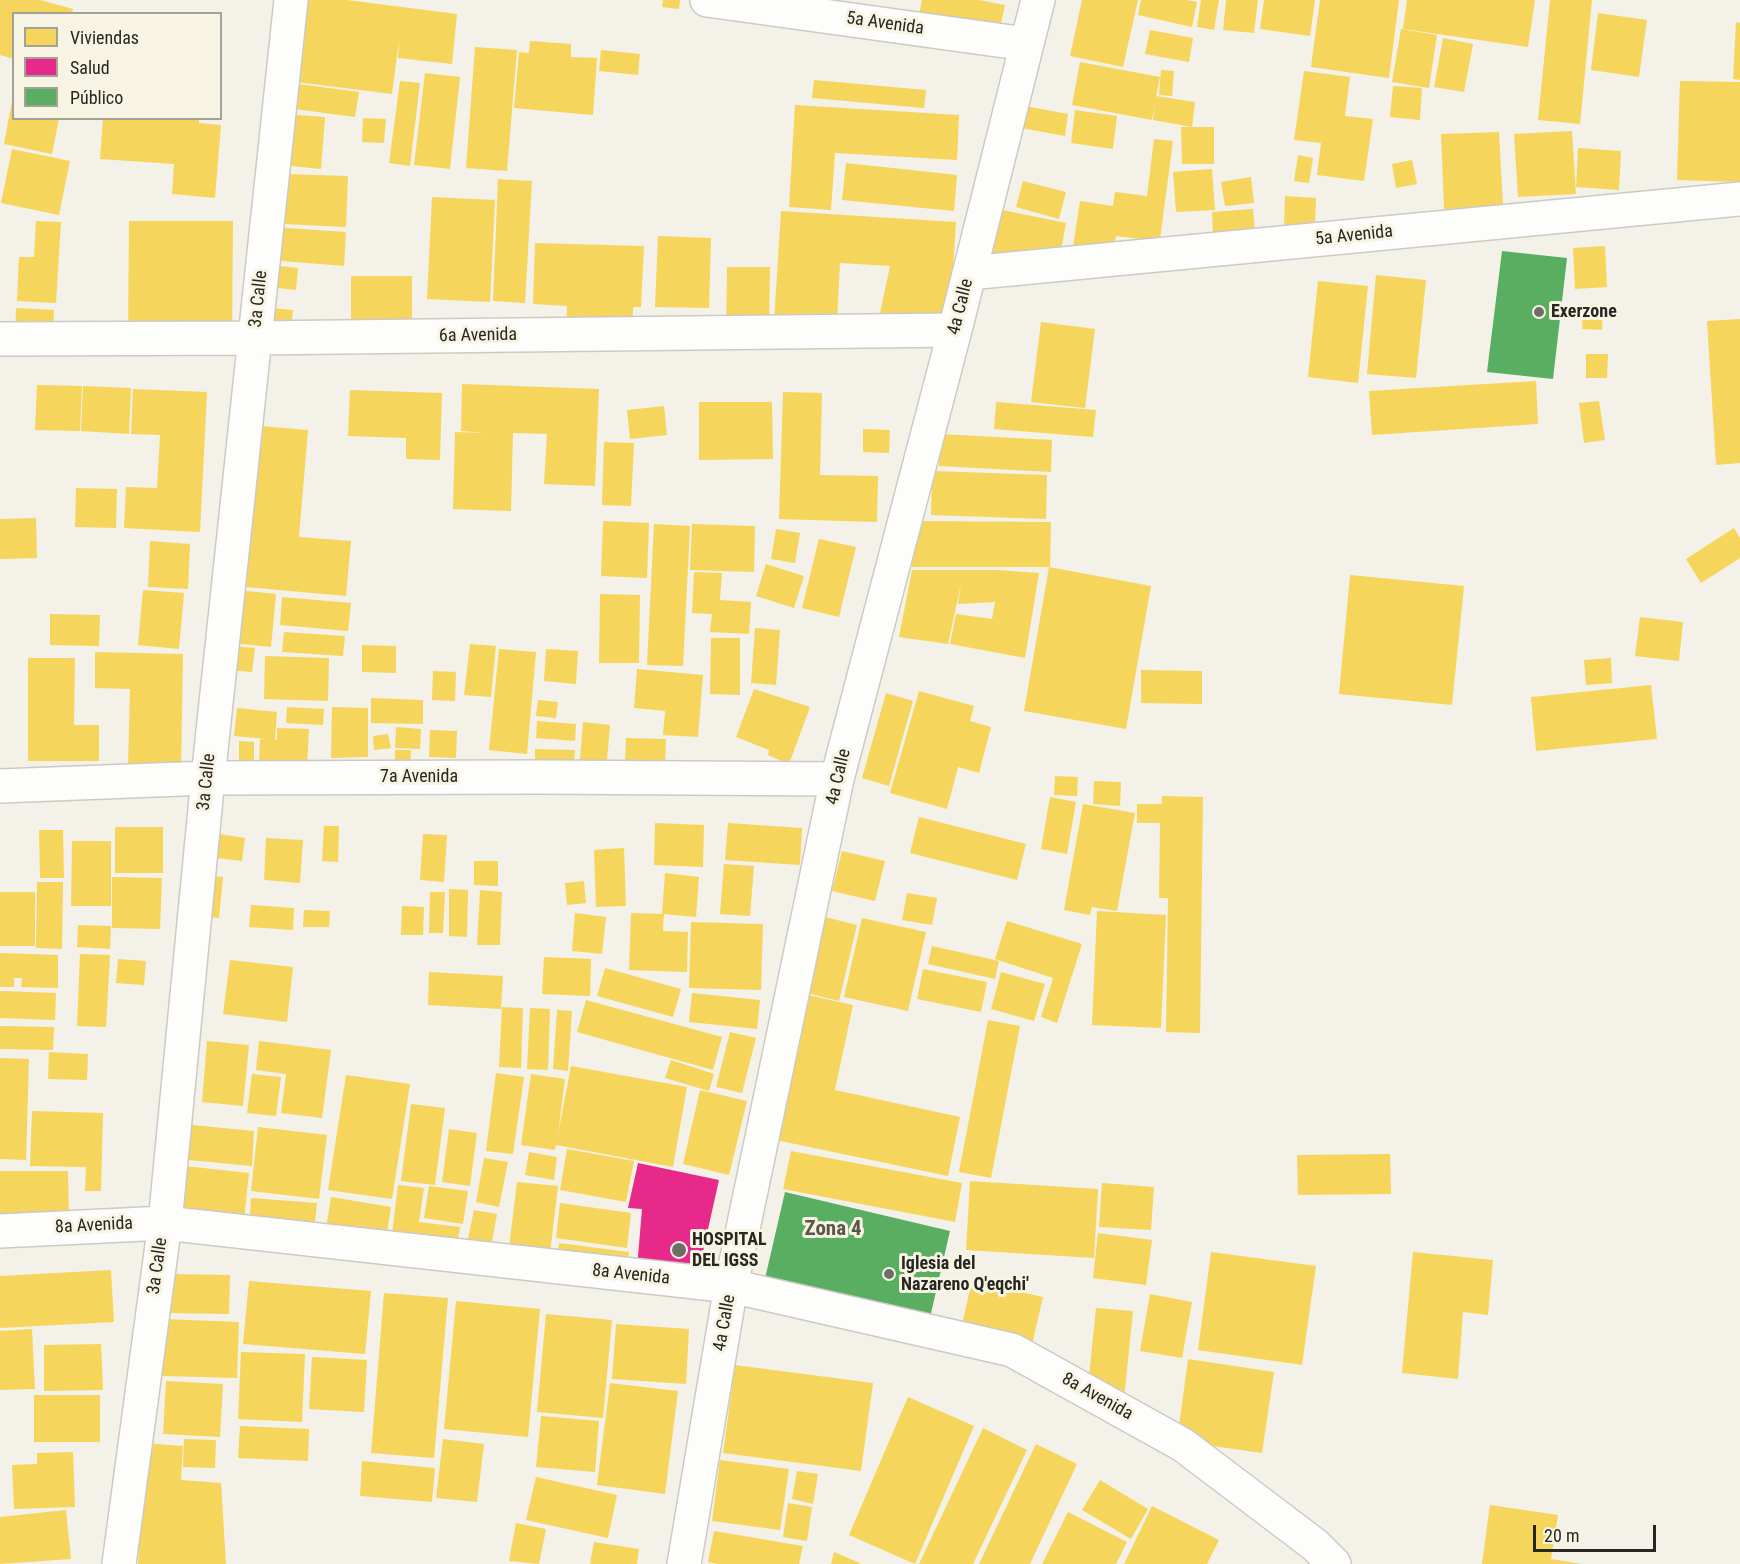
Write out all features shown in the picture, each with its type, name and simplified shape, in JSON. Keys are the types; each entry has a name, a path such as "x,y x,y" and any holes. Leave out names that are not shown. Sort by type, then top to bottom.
{"street":[{"name":"3a Calle","path":"119,1564 165,1222 208,778 291,0"},
{"name":"5a Avenida","path":"707,0 1026,44"},
{"name":"4a Calle","path":"684,1564 731,1286 837,779 955,330 1038,0"},
{"name":"5a Avenida","path":"969,273 1740,199"},
{"name":"6a Avenida","path":"0,339 955,330"},
{"name":"7a Avenida","path":"0,786 208,778 837,779"},
{"name":"8a Avenida","path":"0,1231 165,1222 731,1286 1012,1350 1183,1445 1316,1545 1334,1564"}],"building: Viviendas":[{"path":"0,0 40,0 73,9 72,12 12,12 12,58 0,55"},
{"path":"298,0 347,0 457,14 452,64 398,58 399,40 392,94 288,81"},
{"path":"663,0 680,0 679,9 662,7"},
{"path":"922,0 979,0 1005,5 994,55 914,39"},
{"path":"1082,0 1138,0 1123,67 1070,56"},
{"path":"1141,0 1197,2 1192,27 1138,15"},
{"path":"1201,0 1219,0 1214,30 1197,27"},
{"path":"1226,0 1258,0 1254,33 1223,30"},
{"path":"1264,0 1315,0 1310,36 1260,29"},
{"path":"1320,0 1399,0 1389,78 1311,67"},
{"path":"1407,0 1535,0 1528,47 1403,29"},
{"path":"1550,0 1592,0 1580,124 1538,120"},
{"path":"1598,13 1647,20 1639,77 1591,70"},
{"path":"1736,22 1740,23 1740,80 1733,79"},
{"path":"1401,29 1437,35 1429,88 1392,82"},
{"path":"1150,30 1193,38 1189,62 1145,54"},
{"path":"1443,38 1473,44 1464,92 1434,87"},
{"path":"530,41 571,44 571,57 597,58 593,115 514,108 519,52 529,53"},
{"path":"475,47 517,50 507,171 466,168"},
{"path":"601,50 640,54 638,75 599,71"},
{"path":"1080,62 1160,77 1156,96 1195,102 1192,127 1153,120 1155,103 1152,120 1072,105"},
{"path":"1161,70 1174,71 1172,96 1159,95"},
{"path":"1304,71 1350,77 1345,116 1373,119 1364,181 1317,175 1321,143 1294,140"},
{"path":"425,73 460,77 450,169 414,165"},
{"path":"814,80 926,90 924,108 812,98"},
{"path":"400,81 420,83 410,166 389,163"},
{"path":"1680,81 1740,82 1740,182 1677,180"},
{"path":"291,83 359,92 355,117 287,108"},
{"path":"1393,86 1422,88 1420,120 1390,117"},
{"path":"12,101 12,120 59,120 52,154 4,144"},
{"path":"795,105 959,115 957,160 835,153 831,210 789,207"},
{"path":"1025,106 1068,114 1065,136 1021,128"},
{"path":"1075,110 1117,116 1113,149 1071,143"},
{"path":"284,114 325,117 321,169 281,165"},
{"path":"363,118 386,119 384,143 362,142"},
{"path":"103,120 199,120 199,123 221,125 215,198 172,194 174,164 100,159"},
{"path":"1181,127 1214,127 1214,164 1182,164"},
{"path":"1572,131 1576,194 1518,197 1514,134"},
{"path":"1499,132 1503,206 1444,209 1441,134"},
{"path":"1154,139 1173,141 1159,247 1140,245 1140,239 1116,236 1113,252 1073,247 1080,201 1113,206 1115,192 1147,196"},
{"path":"1578,148 1621,151 1619,190 1576,187"},
{"path":"12,149 70,161 59,215 1,203"},
{"path":"1298,155 1313,158 1309,183 1294,181"},
{"path":"1412,160 1417,184 1396,188 1392,164"},
{"path":"846,163 957,175 954,211 842,200"},
{"path":"1212,169 1215,210 1176,212 1173,172"},
{"path":"286,174 348,176 346,227 283,224"},
{"path":"1251,177 1254,203 1225,206 1221,182"},
{"path":"498,179 532,181 525,303 493,301"},
{"path":"1023,181 1066,192 1059,219 1016,207"},
{"path":"1285,196 1316,198 1315,229 1284,228"},
{"path":"432,197 495,200 490,302 427,299"},
{"path":"988,207 1066,223 1058,267 979,251"},
{"path":"1253,209 1255,233 1213,236 1212,212"},
{"path":"781,211 956,222 953,270 933,345 876,332 890,266 840,263 836,340 773,337"},
{"path":"36,221 61,222 56,303 17,301 19,257 34,257"},
{"path":"129,221 233,221 232,340 128,339"},
{"path":"273,227 346,232 344,266 270,260"},
{"path":"658,236 711,238 709,308 655,307"},
{"path":"535,243 644,246 641,307 633,307 632,340 566,337 567,306 533,304"},
{"path":"1605,246 1607,287 1575,289 1573,248"},
{"path":"262,264 298,268 296,290 260,286"},
{"path":"727,267 770,267 769,336 726,335"},
{"path":"1376,275 1426,280 1416,378 1367,374"},
{"path":"351,276 412,276 412,340 351,339"},
{"path":"1318,281 1368,286 1358,383 1308,377"},
{"path":"1583,304 1603,305 1602,330 1582,329"},
{"path":"259,307 293,310 291,330 257,327"},
{"path":"16,308 54,310 53,341 15,341"},
{"path":"1740,319 1740,463 1716,465 1707,321"},
{"path":"1041,322 1095,329 1085,408 1031,402"},
{"path":"1586,354 1608,354 1607,378 1586,378"},
{"path":"1536,381 1538,424 1372,435 1369,391"},
{"path":"462,384 599,389 595,486 544,484 547,434 513,433 511,511 453,509 455,432 486,433 461,431"},
{"path":"37,385 82,386 80,431 35,430"},
{"path":"83,386 131,388 129,434 81,431"},
{"path":"133,389 207,392 200,532 124,528 126,487 157,488 160,435 131,434"},
{"path":"350,390 442,393 440,460 406,459 406,438 348,436"},
{"path":"783,392 822,393 820,475 878,476 877,522 779,519"},
{"path":"1599,401 1605,440 1584,443 1579,403"},
{"path":"699,402 772,402 773,459 699,460"},
{"path":"996,402 1096,410 1093,437 994,429"},
{"path":"664,406 667,435 630,439 627,410"},
{"path":"249,425 308,430 299,537 351,541 346,596 234,586"},
{"path":"863,429 890,430 889,453 863,452"},
{"path":"941,434 1052,440 1051,472 939,466"},
{"path":"604,442 634,443 631,506 602,505"},
{"path":"932,471 1047,475 1046,519 931,515"},
{"path":"76,488 117,489 116,528 75,527"},
{"path":"36,518 37,558 0,559 0,519"},
{"path":"603,521 649,523 647,578 601,576"},
{"path":"912,521 1051,522 1050,567 912,567"},
{"path":"654,524 690,526 683,666 647,665"},
{"path":"692,524 755,526 754,572 690,570"},
{"path":"1734,528 1740,538 1740,558 1701,583 1686,559"},
{"path":"776,529 800,533 795,563 771,559"},
{"path":"819,539 856,547 839,617 802,608"},
{"path":"150,541 190,544 188,589 148,587"},
{"path":"766,564 804,576 794,608 756,596"},
{"path":"1049,567 1151,586 1126,729 1024,711"},
{"path":"912,570 997,570 1039,573 1025,658 950,644 956,614 992,619 995,602 958,604 961,584 948,644 899,637"},
{"path":"694,572 722,573 720,600 751,602 749,634 710,632 712,614 692,613"},
{"path":"1350,575 1464,586 1452,705 1339,694"},
{"path":"143,590 184,593 179,649 138,645"},
{"path":"237,590 276,594 271,647 233,643"},
{"path":"600,594 640,595 639,663 599,663"},
{"path":"282,597 351,603 348,631 280,625"},
{"path":"50,614 100,615 99,646 50,645"},
{"path":"1640,617 1683,622 1679,661 1635,656"},
{"path":"755,628 780,630 776,685 751,683"},
{"path":"284,632 345,636 343,656 282,652"},
{"path":"711,638 740,638 740,695 710,694"},
{"path":"470,644 496,646 491,697 464,695"},
{"path":"362,645 396,646 396,673 362,672"},
{"path":"232,646 255,648 252,672 230,670"},
{"path":"499,649 536,652 527,754 489,750"},
{"path":"546,649 578,651 576,684 544,681"},
{"path":"95,652 183,654 181,769 128,768 130,689 95,688"},
{"path":"265,656 329,658 328,701 264,699"},
{"path":"28,658 75,658 74,725 99,725 99,761 28,761"},
{"path":"1611,658 1612,683 1586,685 1584,660"},
{"path":"637,669 703,675 698,737 663,735 665,711 634,708"},
{"path":"1141,670 1202,671 1202,704 1141,703"},
{"path":"433,671 456,672 455,701 432,700"},
{"path":"1651,685 1657,739 1536,751 1531,697"},
{"path":"754,689 810,707 789,764 768,755 769,750 736,737"},
{"path":"919,691 974,706 970,721 991,727 979,773 958,767 947,809 890,793"},
{"path":"886,693 913,701 889,786 862,778"},
{"path":"371,698 423,700 423,724 371,723"},
{"path":"538,700 558,702 556,718 536,716"},
{"path":"287,707 324,709 323,725 286,723"},
{"path":"332,707 368,708 368,757 331,758"},
{"path":"237,708 277,712 275,740 277,740 277,728 309,729 307,767 259,764 260,739 267,739 234,736"},
{"path":"537,721 576,724 575,741 536,738"},
{"path":"583,722 610,725 606,772 579,771"},
{"path":"396,727 421,729 420,749 395,748"},
{"path":"430,730 457,731 456,758 429,757"},
{"path":"388,734 391,748 374,750 373,736"},
{"path":"626,738 666,739 665,768 625,766"},
{"path":"239,741 254,742 254,761 239,761"},
{"path":"535,749 575,750 574,763 535,763"},
{"path":"395,750 411,750 410,773 395,772"},
{"path":"1055,776 1078,777 1077,796 1054,795"},
{"path":"1094,781 1121,782 1120,806 1093,804"},
{"path":"1162,796 1203,797 1200,1033 1166,1032 1168,898 1159,898 1160,823 1137,823 1137,804 1162,804"},
{"path":"1050,797 1076,802 1067,854 1041,849"},
{"path":"1083,804 1135,813 1117,911 1092,907 1090,915 1064,910"},
{"path":"919,817 1026,844 1017,880 910,853"},
{"path":"655,823 704,825 703,867 654,865"},
{"path":"728,823 802,828 800,865 725,860"},
{"path":"324,826 339,826 338,862 322,861"},
{"path":"115,827 163,827 163,873 115,873"},
{"path":"39,830 63,830 64,878 40,878"},
{"path":"219,834 245,838 242,861 216,858"},
{"path":"423,834 447,835 444,882 420,880"},
{"path":"266,838 303,840 300,883 264,880"},
{"path":"72,841 111,841 111,906 71,906"},
{"path":"624,848 626,906 596,907 594,850"},
{"path":"842,851 885,861 875,901 832,891"},
{"path":"474,861 498,861 498,886 474,885"},
{"path":"724,864 754,866 750,916 720,914"},
{"path":"665,873 699,877 696,917 664,914 663,931 688,932 687,972 629,970 631,913 662,914"},
{"path":"203,875 223,877 219,918 199,916"},
{"path":"112,877 162,878 160,929 112,928"},
{"path":"584,881 586,903 567,905 565,883"},
{"path":"37,882 63,882 62,949 36,948"},
{"path":"449,889 468,890 467,937 449,936"},
{"path":"480,890 502,892 500,945 477,945"},
{"path":"0,892 35,892 35,946 0,946"},
{"path":"430,892 445,892 443,933 429,933"},
{"path":"907,893 937,898 932,925 902,920"},
{"path":"251,905 294,908 293,930 249,927"},
{"path":"402,906 424,907 423,935 401,935"},
{"path":"304,910 330,911 329,927 303,927"},
{"path":"1097,911 1166,915 1161,1028 1092,1025"},
{"path":"575,913 606,917 602,954 572,951"},
{"path":"825,917 857,925 839,1001 807,993"},
{"path":"862,918 926,932 908,1011 844,997"},
{"path":"1007,921 1082,944 1057,1023 1041,1017 1053,978 995,959"},
{"path":"691,922 763,924 761,990 689,988"},
{"path":"78,925 111,926 110,949 77,947"},
{"path":"932,946 999,961 995,979 928,964"},
{"path":"0,953 58,955 58,988 21,987 22,978 14,978 14,987 0,987"},
{"path":"80,954 110,955 106,1027 77,1026"},
{"path":"544,957 591,959 590,996 542,994"},
{"path":"118,959 146,961 144,985 116,983"},
{"path":"230,960 293,967 287,1022 223,1014"},
{"path":"605,968 681,989 673,1017 597,996"},
{"path":"923,969 987,982 981,1012 917,999"},
{"path":"429,972 503,976 501,1009 428,1005"},
{"path":"1001,972 1045,984 1034,1021 991,1009"},
{"path":"0,991 56,993 55,1020 0,1018"},
{"path":"692,993 760,1000 757,1029 689,1022"},
{"path":"803,994 853,1005 835,1090 960,1117 948,1176 771,1139"},
{"path":"586,1000 722,1037 713,1070 577,1032"},
{"path":"502,1007 523,1008 521,1068 499,1067"},
{"path":"530,1008 550,1009 548,1070 527,1069"},
{"path":"557,1010 572,1011 568,1071 553,1069"},
{"path":"988,1020 1020,1026 991,1178 959,1172"},
{"path":"0,1026 54,1027 53,1050 0,1049"},
{"path":"730,1032 756,1038 742,1093 716,1087"},
{"path":"207,1041 249,1045 243,1106 202,1102"},
{"path":"259,1041 331,1050 322,1118 281,1113 286,1074 256,1070"},
{"path":"49,1052 88,1054 87,1080 48,1079"},
{"path":"0,1058 29,1059 26,1160 0,1159"},
{"path":"671,1060 714,1074 709,1091 665,1078"},
{"path":"571,1066 687,1087 673,1167 556,1145 555,1150 521,1145 531,1074 565,1079 558,1134"},
{"path":"496,1073 524,1077 513,1154 486,1151"},
{"path":"252,1074 281,1077 276,1116 247,1113"},
{"path":"346,1075 410,1084 392,1199 328,1190"},
{"path":"700,1090 747,1101 729,1175 683,1164"},
{"path":"411,1104 445,1108 435,1185 401,1181"},
{"path":"32,1111 103,1113 101,1191 85,1191 86,1167 30,1166"},
{"path":"182,1124 254,1131 252,1166 178,1159"},
{"path":"258,1127 327,1135 319,1199 251,1191"},
{"path":"449,1129 477,1133 470,1186 442,1182"},
{"path":"567,1149 634,1161 626,1202 560,1190"},
{"path":"791,1151 962,1183 955,1222 783,1189"},
{"path":"529,1152 557,1157 554,1180 525,1175"},
{"path":"1390,1154 1391,1194 1298,1195 1297,1155"},
{"path":"484,1158 508,1162 499,1207 476,1202"},
{"path":"176,1165 249,1173 242,1239 169,1231"},
{"path":"0,1171 68,1171 69,1225 0,1226"},
{"path":"970,1181 1098,1189 1094,1258 966,1250"},
{"path":"517,1182 558,1186 549,1262 508,1256"},
{"path":"1102,1183 1154,1187 1151,1230 1099,1227"},
{"path":"398,1185 424,1188 419,1222 460,1227 455,1258 390,1250"},
{"path":"429,1186 468,1191 463,1224 424,1218"},
{"path":"331,1197 391,1207 383,1257 323,1247"},
{"path":"251,1198 317,1203 313,1243 248,1238"},
{"path":"560,1203 631,1213 627,1248 556,1238"},
{"path":"474,1210 497,1214 490,1253 466,1248"},
{"path":"1098,1233 1152,1240 1146,1285 1093,1278"},
{"path":"559,1243 629,1252 626,1280 555,1271"},
{"path":"1211,1252 1316,1266 1302,1365 1198,1350"},
{"path":"1413,1252 1493,1260 1488,1315 1463,1312 1458,1379 1402,1373"},
{"path":"111,1270 114,1322 0,1328 0,1276"},
{"path":"170,1274 230,1275 229,1314 169,1313"},
{"path":"249,1281 371,1291 365,1354 243,1344"},
{"path":"972,1281 1043,1297 1030,1353 959,1337"},
{"path":"384,1293 448,1298 434,1458 371,1453"},
{"path":"1150,1294 1192,1302 1182,1358 1140,1351"},
{"path":"456,1301 540,1309 528,1437 444,1429"},
{"path":"1096,1308 1133,1311 1123,1409 1086,1405"},
{"path":"546,1314 612,1320 603,1418 537,1412"},
{"path":"164,1319 239,1322 237,1378 162,1376"},
{"path":"616,1324 689,1329 686,1384 612,1379"},
{"path":"32,1329 35,1389 0,1390 0,1331"},
{"path":"101,1344 103,1390 44,1391 44,1345"},
{"path":"241,1352 305,1354 302,1422 238,1419"},
{"path":"312,1357 367,1360 364,1412 309,1409"},
{"path":"1188,1359 1274,1372 1262,1453 1177,1441"},
{"path":"735,1365 873,1383 861,1471 723,1453"},
{"path":"166,1381 223,1384 220,1437 163,1434"},
{"path":"610,1383 678,1391 665,1494 597,1485"},
{"path":"34,1395 100,1395 100,1442 34,1442"},
{"path":"908,1397 974,1426 915,1564 849,1535"},
{"path":"541,1416 599,1421 595,1472 536,1467"},
{"path":"240,1426 309,1429 308,1461 238,1458"},
{"path":"983,1428 1027,1450 973,1564 919,1564"},
{"path":"184,1439 216,1440 215,1468 183,1467"},
{"path":"443,1439 484,1444 477,1502 436,1498"},
{"path":"145,1443 183,1446 181,1480 221,1483 226,1564 138,1564"},
{"path":"1036,1444 1077,1464 1030,1564 979,1564"},
{"path":"73,1452 75,1507 14,1509 12,1465 37,1464 37,1453"},
{"path":"720,1460 789,1469 780,1530 712,1521"},
{"path":"362,1461 435,1468 432,1502 360,1496"},
{"path":"797,1471 818,1474 813,1504 792,1499"},
{"path":"536,1477 617,1495 608,1538 526,1520"},
{"path":"1100,1480 1148,1509 1131,1539 1082,1510"},
{"path":"788,1503 812,1507 807,1541 783,1537"},
{"path":"1490,1505 1558,1515 1551,1559 1582,1564 1482,1564"},
{"path":"1152,1506 1219,1540 1207,1564 1124,1564"},
{"path":"66,1510 71,1559 0,1564 0,1517"},
{"path":"1068,1512 1127,1542 1116,1564 1042,1564"},
{"path":"516,1523 546,1529 539,1564 509,1561"},
{"path":"714,1531 803,1546 799,1564 708,1562"},
{"path":"594,1542 639,1549 637,1564 590,1564"},
{"path":"834,1552 862,1564 831,1564"}],"building: Salud":[{"path":"638,1163 719,1180 696,1283 636,1280 642,1209 628,1208"}],"building: Público":[{"path":"1502,251 1567,258 1553,379 1487,372"},
{"path":"785,1192 950,1231 926,1335 761,1296"}],"place":[{"name":"Exerzone","path":"1539,312"},
{"name":"HOSPITAL DEL IGSS","path":"679,1250"},
{"name":"Iglesia del Nazareno Q'eqchi'","path":"889,1274"}],"district":[{"name":"Zona 4","path":"833,1230"}]}
